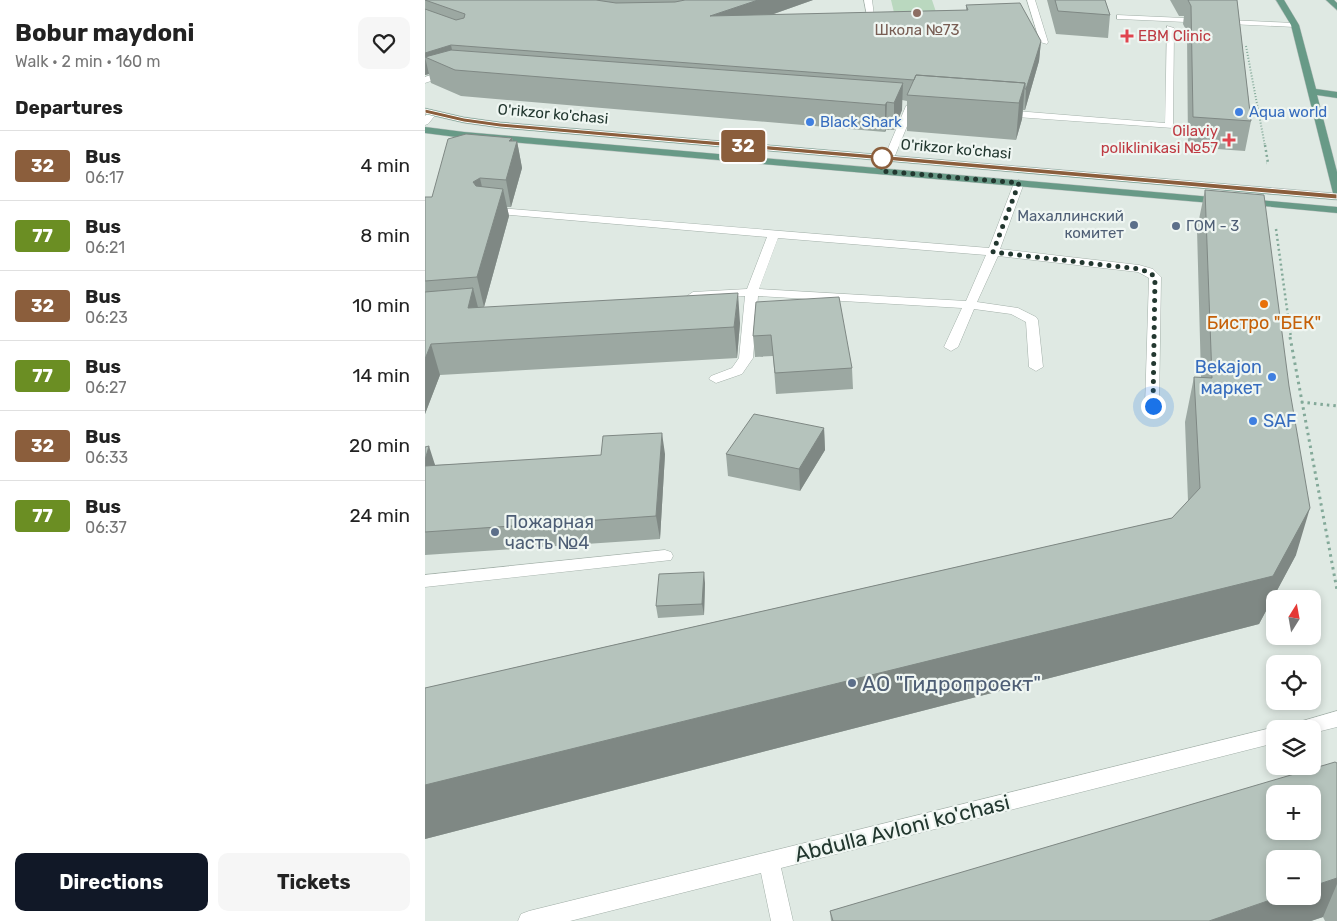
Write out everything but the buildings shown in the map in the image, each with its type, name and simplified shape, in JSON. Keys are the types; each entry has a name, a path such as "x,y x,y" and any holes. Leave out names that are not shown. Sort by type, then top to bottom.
{"main road":[{"path":"1280,0 1295,25 1337,192"},
{"path":"1330,0 1337,7"},
{"path":"1312,92 1337,93"},
{"name":"O'rikzor ko'chasi","path":"428,112 500,125 1337,197"},
{"name":"O'rikzor ko'chasi","path":"425,130 464,135 1337,210"}],"street":[{"path":"868,0 872,21"},
{"path":"1031,0 1043,42"},
{"path":"1120,16 1295,25"},
{"path":"991,112 1170,126 1170,28"},
{"path":"425,80 455,70"},
{"path":"889,158 906,106 931,108"},
{"path":"425,122 428,112"},
{"path":"951,346 993,252 1019,183"},
{"path":"486,210 993,252 1139,269 1149,272 1155,277 1153,406"},
{"path":"717,379 737,371 746,358 752,292 774,234"},
{"path":"683,297 752,292 969,305 1014,310 1032,320 1036,367"},
{"path":"425,580 665,556"},
{"path":"1321,723 1337,719"},
{"name":"Abdulla Avloni ko'chasi","path":"529,921 1266,737"},
{"path":"769,861 782,921"}],"path":[{"path":"1275,222 1287,319 1337,590"},
{"path":"1301,402 1337,406"}],"green space":[{"path":"891,0 932,0 940,24 897,25"}],"bus line":[{"name":"32","path":"425,111 464,120 500,125 1337,197"}],"place":[{"name":"Школа №73","path":"917,13"},
{"name":"EBM Clinic","path":"1127,36"},
{"name":"Aqua world","path":"1239,112"},
{"name":"Black Shark","path":"810,122"},
{"name":"Oilaviy poliklinikasi №57","path":"1229,140"},
{"name":"Махаллинский комитет","path":"1134,225"},
{"name":"ГОМ - 3","path":"1176,226"},
{"name":"Бистро \"БЕК\"","path":"1264,304"},
{"name":"Bekajon маркет","path":"1272,377"},
{"name":"SAF","path":"1253,421"},
{"name":"Пожарная часть №4","path":"495,532"},
{"name":"АО \"Гидропроект\"","path":"852,683"}],"route":[{"path":"882,158 881,171 1019,183 993,252 1139,269 1149,272 1155,277 1153,406"}]}
